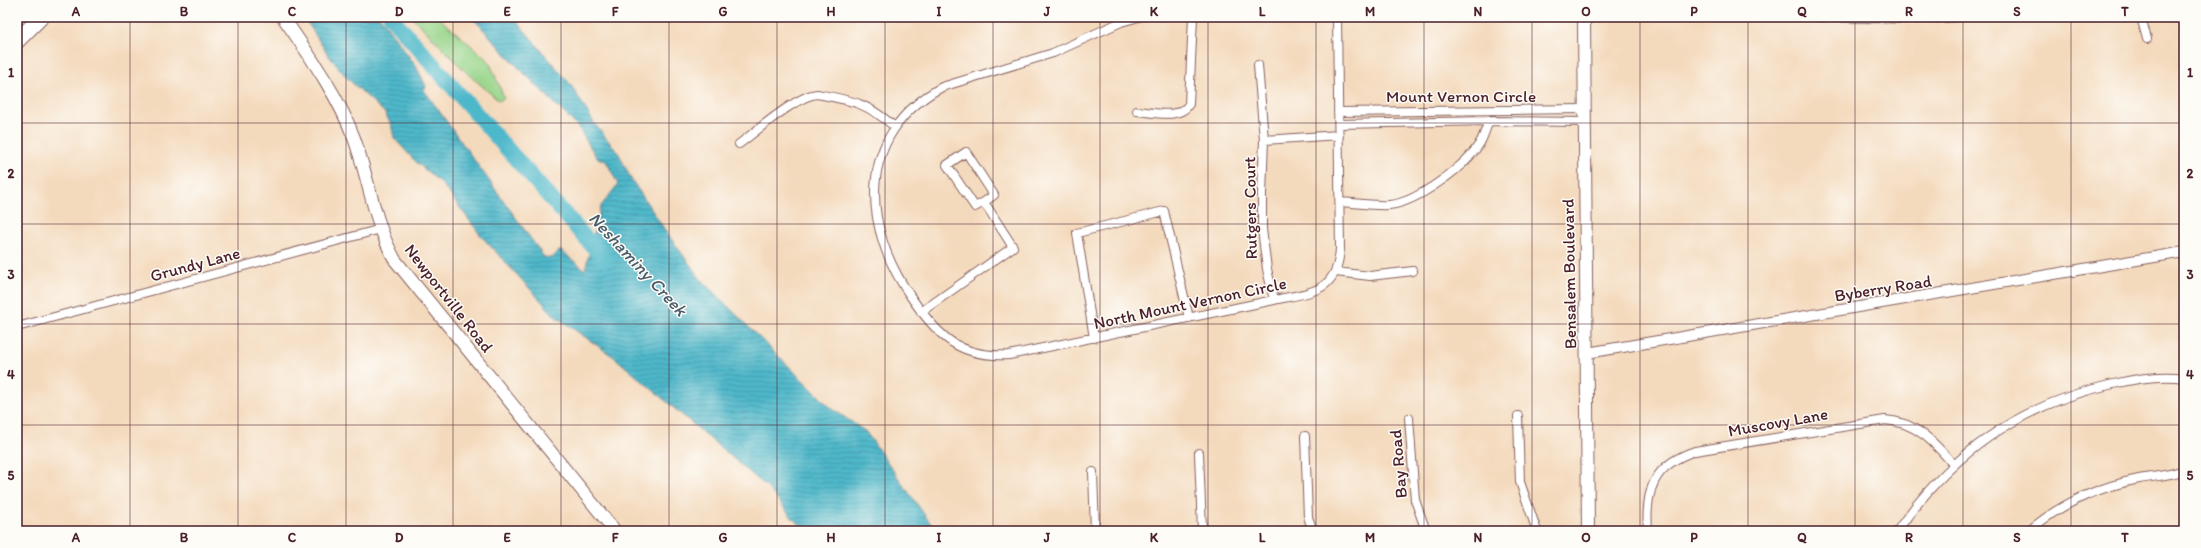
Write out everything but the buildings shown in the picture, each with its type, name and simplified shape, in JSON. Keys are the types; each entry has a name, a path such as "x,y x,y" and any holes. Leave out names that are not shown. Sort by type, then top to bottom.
{"highway":[{"path":"17,41 41,17"}],"main road":[{"name":"Newportville Road","path":"283,17 318,70 345,117 358,151 381,229 395,260 615,531"},
{"name":"Bensalem Boulevard","path":"1584,17 1588,531"}],"street":[{"name":"North Mount Vernon Circle","path":"1139,17 1106,29 1054,53 942,86 928,94 912,107 895,128 879,160 874,197 883,246 894,271 921,312 946,339 966,350 980,355 1009,355 1274,300 1320,289 1326,286 1336,272 1340,249 1337,17"},
{"path":"1137,112 1178,113 1189,104 1193,17"},
{"path":"1816,17 1912,19 1960,17"},
{"path":"2141,17 2147,39"},
{"path":"1258,65 1264,140"},
{"path":"739,144 790,107 811,95 817,94 862,104 873,110 895,128"},
{"name":"Mount Vernon Circle","path":"1338,112 1584,109"},
{"path":"1340,202 1389,205 1407,201 1440,182 1467,157 1481,142 1489,121"},
{"name":"Mount Vernon Circle","path":"1339,124 1489,121 1584,122"},
{"name":"Rutgers Court","path":"1274,300 1267,269 1262,229 1264,140 1339,135"},
{"path":"966,152 994,195 984,202 975,207 946,165 966,152"},
{"path":"921,312 1013,247 984,202"},
{"path":"1094,338 1077,233 1164,211 1189,318"},
{"name":"Grundy Lane","path":"17,327 381,229"},
{"name":"Byberry Road","path":"1587,353 2184,252"},
{"path":"1336,272 1370,276 1413,271"},
{"path":"1897,531 1927,490 1953,464 2004,426 2023,415 2063,397 2118,382 2152,377 2184,378"},
{"path":"1518,416 1520,482 1537,531"},
{"name":"Bay Road","path":"1410,418 1415,500 1426,531"},
{"name":"Muscovy Lane","path":"1648,531 1647,499 1654,480 1671,462 1695,451 1885,420 1904,423 1918,429 1953,464"},
{"path":"1305,436 1308,517 1313,531"},
{"path":"1199,453 1202,531"},
{"path":"2029,531 2066,504 2101,489 2133,480 2184,470"},
{"path":"1093,472 1095,531"}],"green space":[{"path":"412,17 438,17 489,61 504,98 499,101 466,72"}],"water":[{"path":"304,17 380,17 416,66 426,86 424,90 544,257 552,258 560,250 585,270 601,206 618,184 606,161 597,158 578,127 511,60 472,17 513,17 571,85 594,123 619,154 631,179 667,233 702,281 830,407 866,432 936,531 809,531 794,520 768,488 614,357 556,317 482,237 442,184 415,161 394,138 391,124 384,112 348,79 328,55"}],"waterway":[{"name":"Neshaminy Creek","path":"391,17 605,260"}]}
